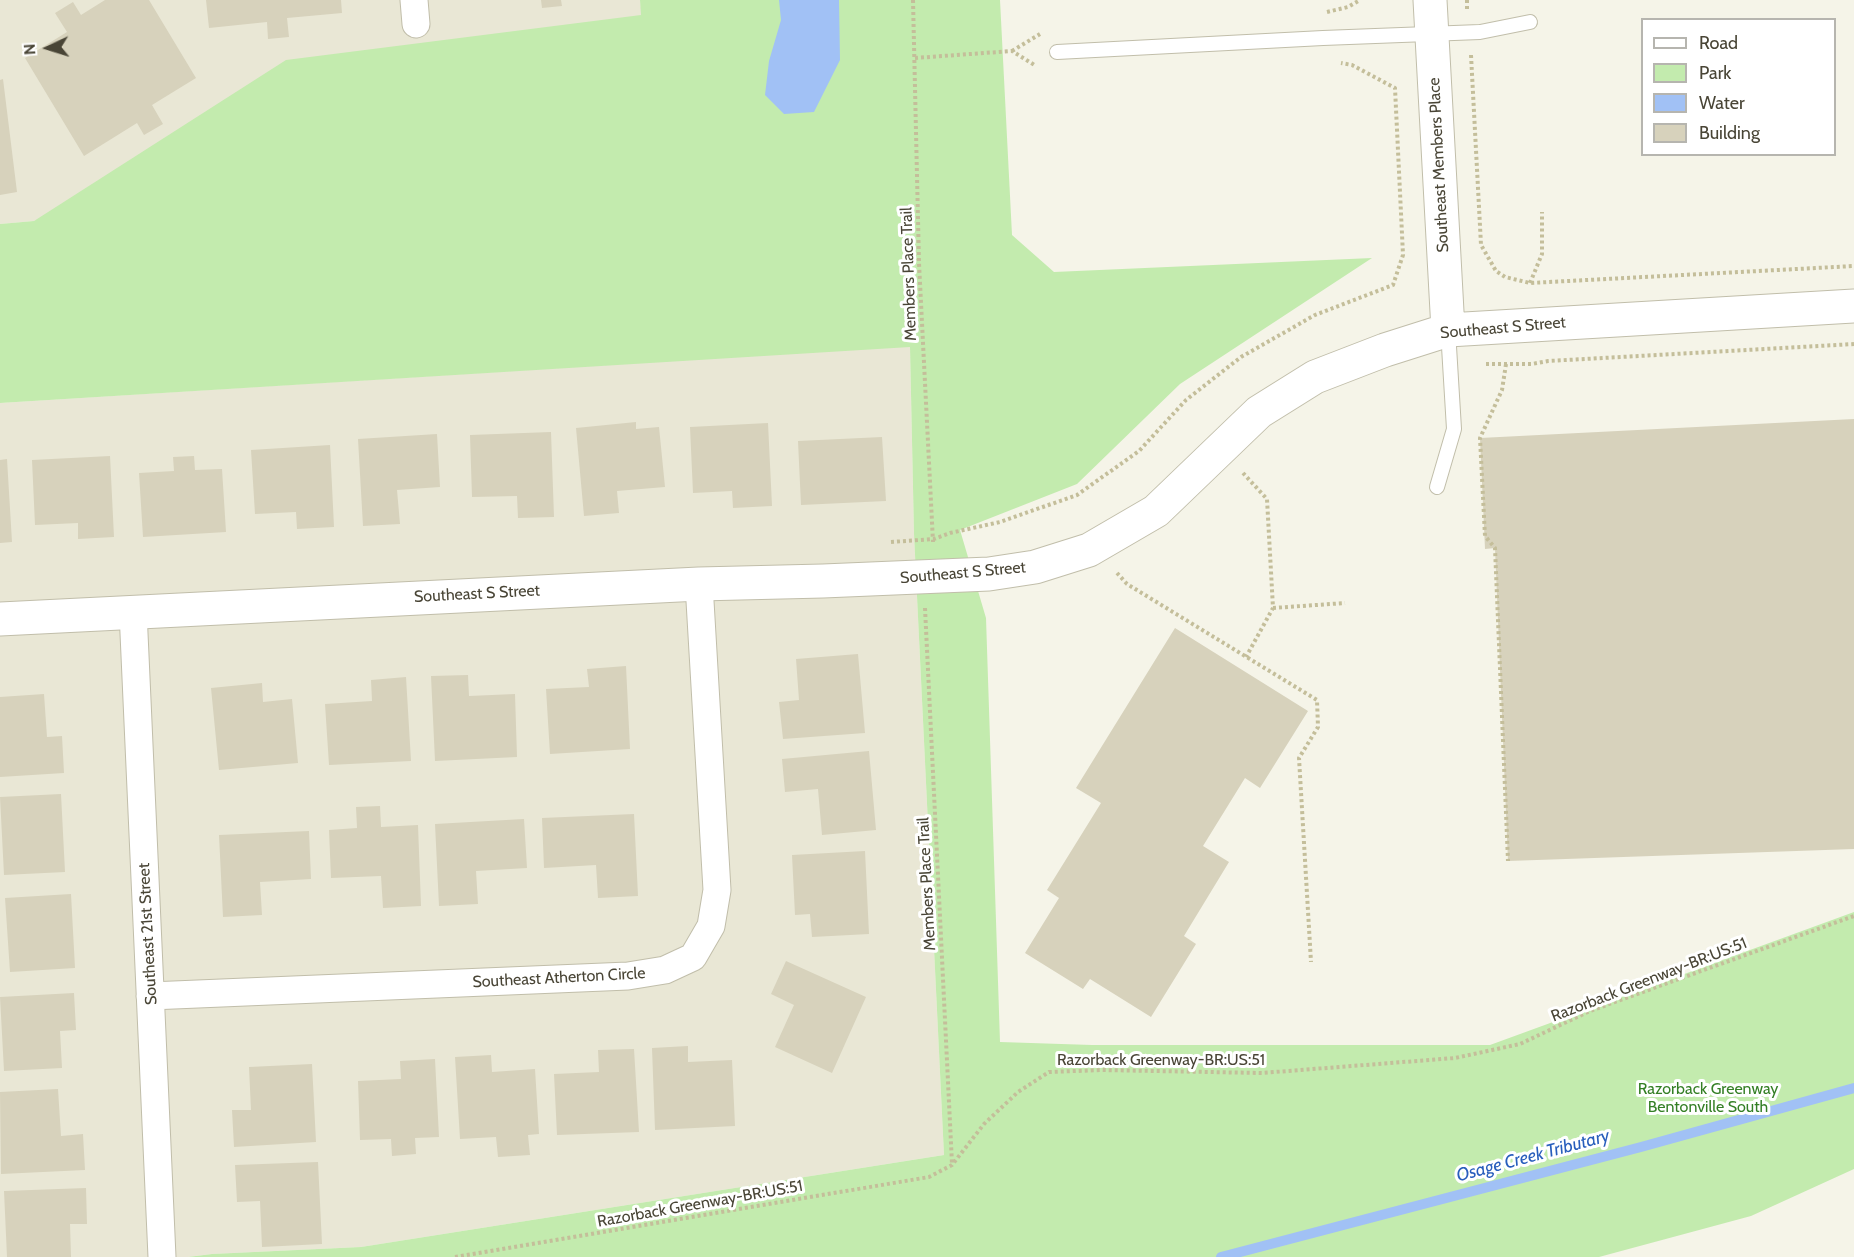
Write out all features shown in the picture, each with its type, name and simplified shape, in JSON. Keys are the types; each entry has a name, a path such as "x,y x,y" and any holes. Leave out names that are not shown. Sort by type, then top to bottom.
{"street":[{"name":"Southeast Members Place","path":"1430,0 1448,330"},
{"name":"Southeast S Street","path":"0,619 699,584 989,574 1035,567 1089,550 1156,511 1258,412 1315,377 1385,350 1448,330 1854,306"},
{"name":"Southeast Atherton Circle","path":"150,996 628,976 665,970 693,957 711,926 717,890 699,584"},
{"name":"Southeast 21st Street","path":"134,611 162,1257"}],"lane":[{"path":"1058,52 1480,32 1530,22"},
{"path":"1437,487 1454,429 1448,330"}],"path":[{"name":"Members Place Trail","path":"913,0 919,263 934,539 931,547"},
{"path":"1467,0 1481,245 1496,271 1505,277 1530,283 1854,266"},
{"path":"915,58 1012,51 1039,67"},
{"path":"886,542 934,539 950,533 1000,522 1077,495 1139,451 1186,400 1241,357 1315,315 1393,285 1403,255 1395,88 1352,65 1334,62"},
{"path":"1530,283 1542,254 1542,212"},
{"path":"1486,364 1854,344"},
{"path":"1506,364 1502,390 1480,438 1485,536 1495,548 1508,861"},
{"path":"1242,472 1267,499 1273,608 1246,657"},
{"path":"1115,570 1127,584 1317,700 1318,727 1299,758 1311,962"},
{"name":"Members Place Trail","path":"925,601 952,1166"},
{"path":"1273,608 1345,603"},
{"name":"Razorback Greenway-BR:US:51","path":"455,1257 929,1178 952,1166 984,1124 1018,1092 1049,1072 1102,1070 1262,1073 1455,1058 1520,1044 1590,1011 1854,916"}],"shaded area":[{"path":"0,0 640,0 642,15 34,221 0,224"},
{"path":"910,346 914,534 944,1155 361,1247 188,1257 0,1257 0,403"}],"green space":[{"name":"Razorback Greenway Bentonville South","path":"640,0 1000,0 1012,235 1054,272 1372,258 1180,384 1077,484 960,530 986,618 1000,1042 1092,1045 1490,1045 1854,912 1854,1169 1751,1216 1599,1257 188,1257 361,1247 944,1155 914,534 910,347 0,403 0,224 34,221 286,60 641,15"}],"water":[{"path":"779,0 839,0 840,60 814,112 784,114 765,95 769,61 781,20"}],"building":[{"path":"105,0 149,0 196,78 152,105 163,124 144,135 137,123 84,156 25,58 67,32 55,13 73,2 81,15"},
{"path":"206,0 341,0 342,13 287,18 289,37 268,39 267,22 209,28"},
{"path":"541,0 561,0 562,6 542,8"},
{"path":"3,79 17,192 0,195 0,80"},
{"path":"1854,419 1854,849 1508,861 1495,548 1485,549 1480,438"},
{"path":"636,422 636,429 659,427 665,487 617,491 619,513 584,516 576,428"},
{"path":"768,423 772,506 733,508 732,491 693,493 690,427"},
{"path":"551,432 554,517 518,518 517,496 472,497 470,435"},
{"path":"437,434 440,487 397,490 400,524 363,526 358,439"},
{"path":"882,437 886,501 801,505 798,441"},
{"path":"330,445 334,527 297,529 296,512 255,514 251,450"},
{"path":"110,456 114,537 78,539 78,523 35,525 32,460"},
{"path":"194,456 195,470 222,469 226,532 143,537 139,473 174,471 173,457"},
{"path":"7,459 12,542 0,543 0,460"},
{"path":"1175,628 1308,711 1260,788 1245,778 1203,846 1229,862 1184,936 1196,944 1151,1017 1090,979 1083,989 1025,953 1059,898 1047,890 1101,803 1076,788"},
{"path":"858,654 865,733 783,739 779,702 799,700 796,659"},
{"path":"626,666 630,749 550,754 546,689 589,687 587,669"},
{"path":"468,675 469,696 515,694 517,757 435,761 431,676"},
{"path":"406,677 411,761 329,765 325,704 372,701 371,680"},
{"path":"262,683 263,702 292,699 298,763 219,770 211,688"},
{"path":"44,694 47,737 62,736 64,773 0,777 0,697"},
{"path":"869,751 876,830 822,835 818,789 785,792 782,759"},
{"path":"61,794 65,872 4,875 0,797"},
{"path":"380,806 381,827 418,825 421,906 383,908 381,876 331,878 329,830 357,828 356,807"},
{"path":"634,814 638,896 598,898 596,865 544,868 542,818"},
{"path":"524,819 527,868 476,871 478,904 439,906 435,824"},
{"path":"309,831 311,879 260,882 262,915 223,917 219,835"},
{"path":"865,851 869,934 812,937 810,914 795,915 792,855"},
{"path":"71,894 75,968 10,972 5,898"},
{"path":"786,961 866,997 832,1073 775,1047 794,1005 771,994"},
{"path":"74,993 76,1030 60,1031 62,1068 4,1071 0,997"},
{"path":"688,1046 688,1062 732,1060 735,1126 655,1130 652,1048"},
{"path":"634,1049 639,1132 557,1135 554,1074 599,1072 598,1050"},
{"path":"491,1055 492,1072 535,1069 539,1134 528,1135 530,1155 498,1157 496,1137 460,1139 455,1057"},
{"path":"435,1059 439,1137 415,1138 416,1154 392,1156 391,1139 360,1140 358,1081 401,1079 400,1061"},
{"path":"312,1064 316,1142 234,1147 232,1110 251,1110 249,1067"},
{"path":"58,1089 61,1136 83,1134 85,1170 1,1174 0,1092"},
{"path":"318,1162 322,1244 262,1247 260,1201 237,1202 235,1165"},
{"path":"86,1188 87,1224 70,1224 71,1257 7,1257 4,1191"}],"waterway":[{"name":"Osage Creek Tributary","path":"1221,1257 1641,1147 1854,1088"}]}
